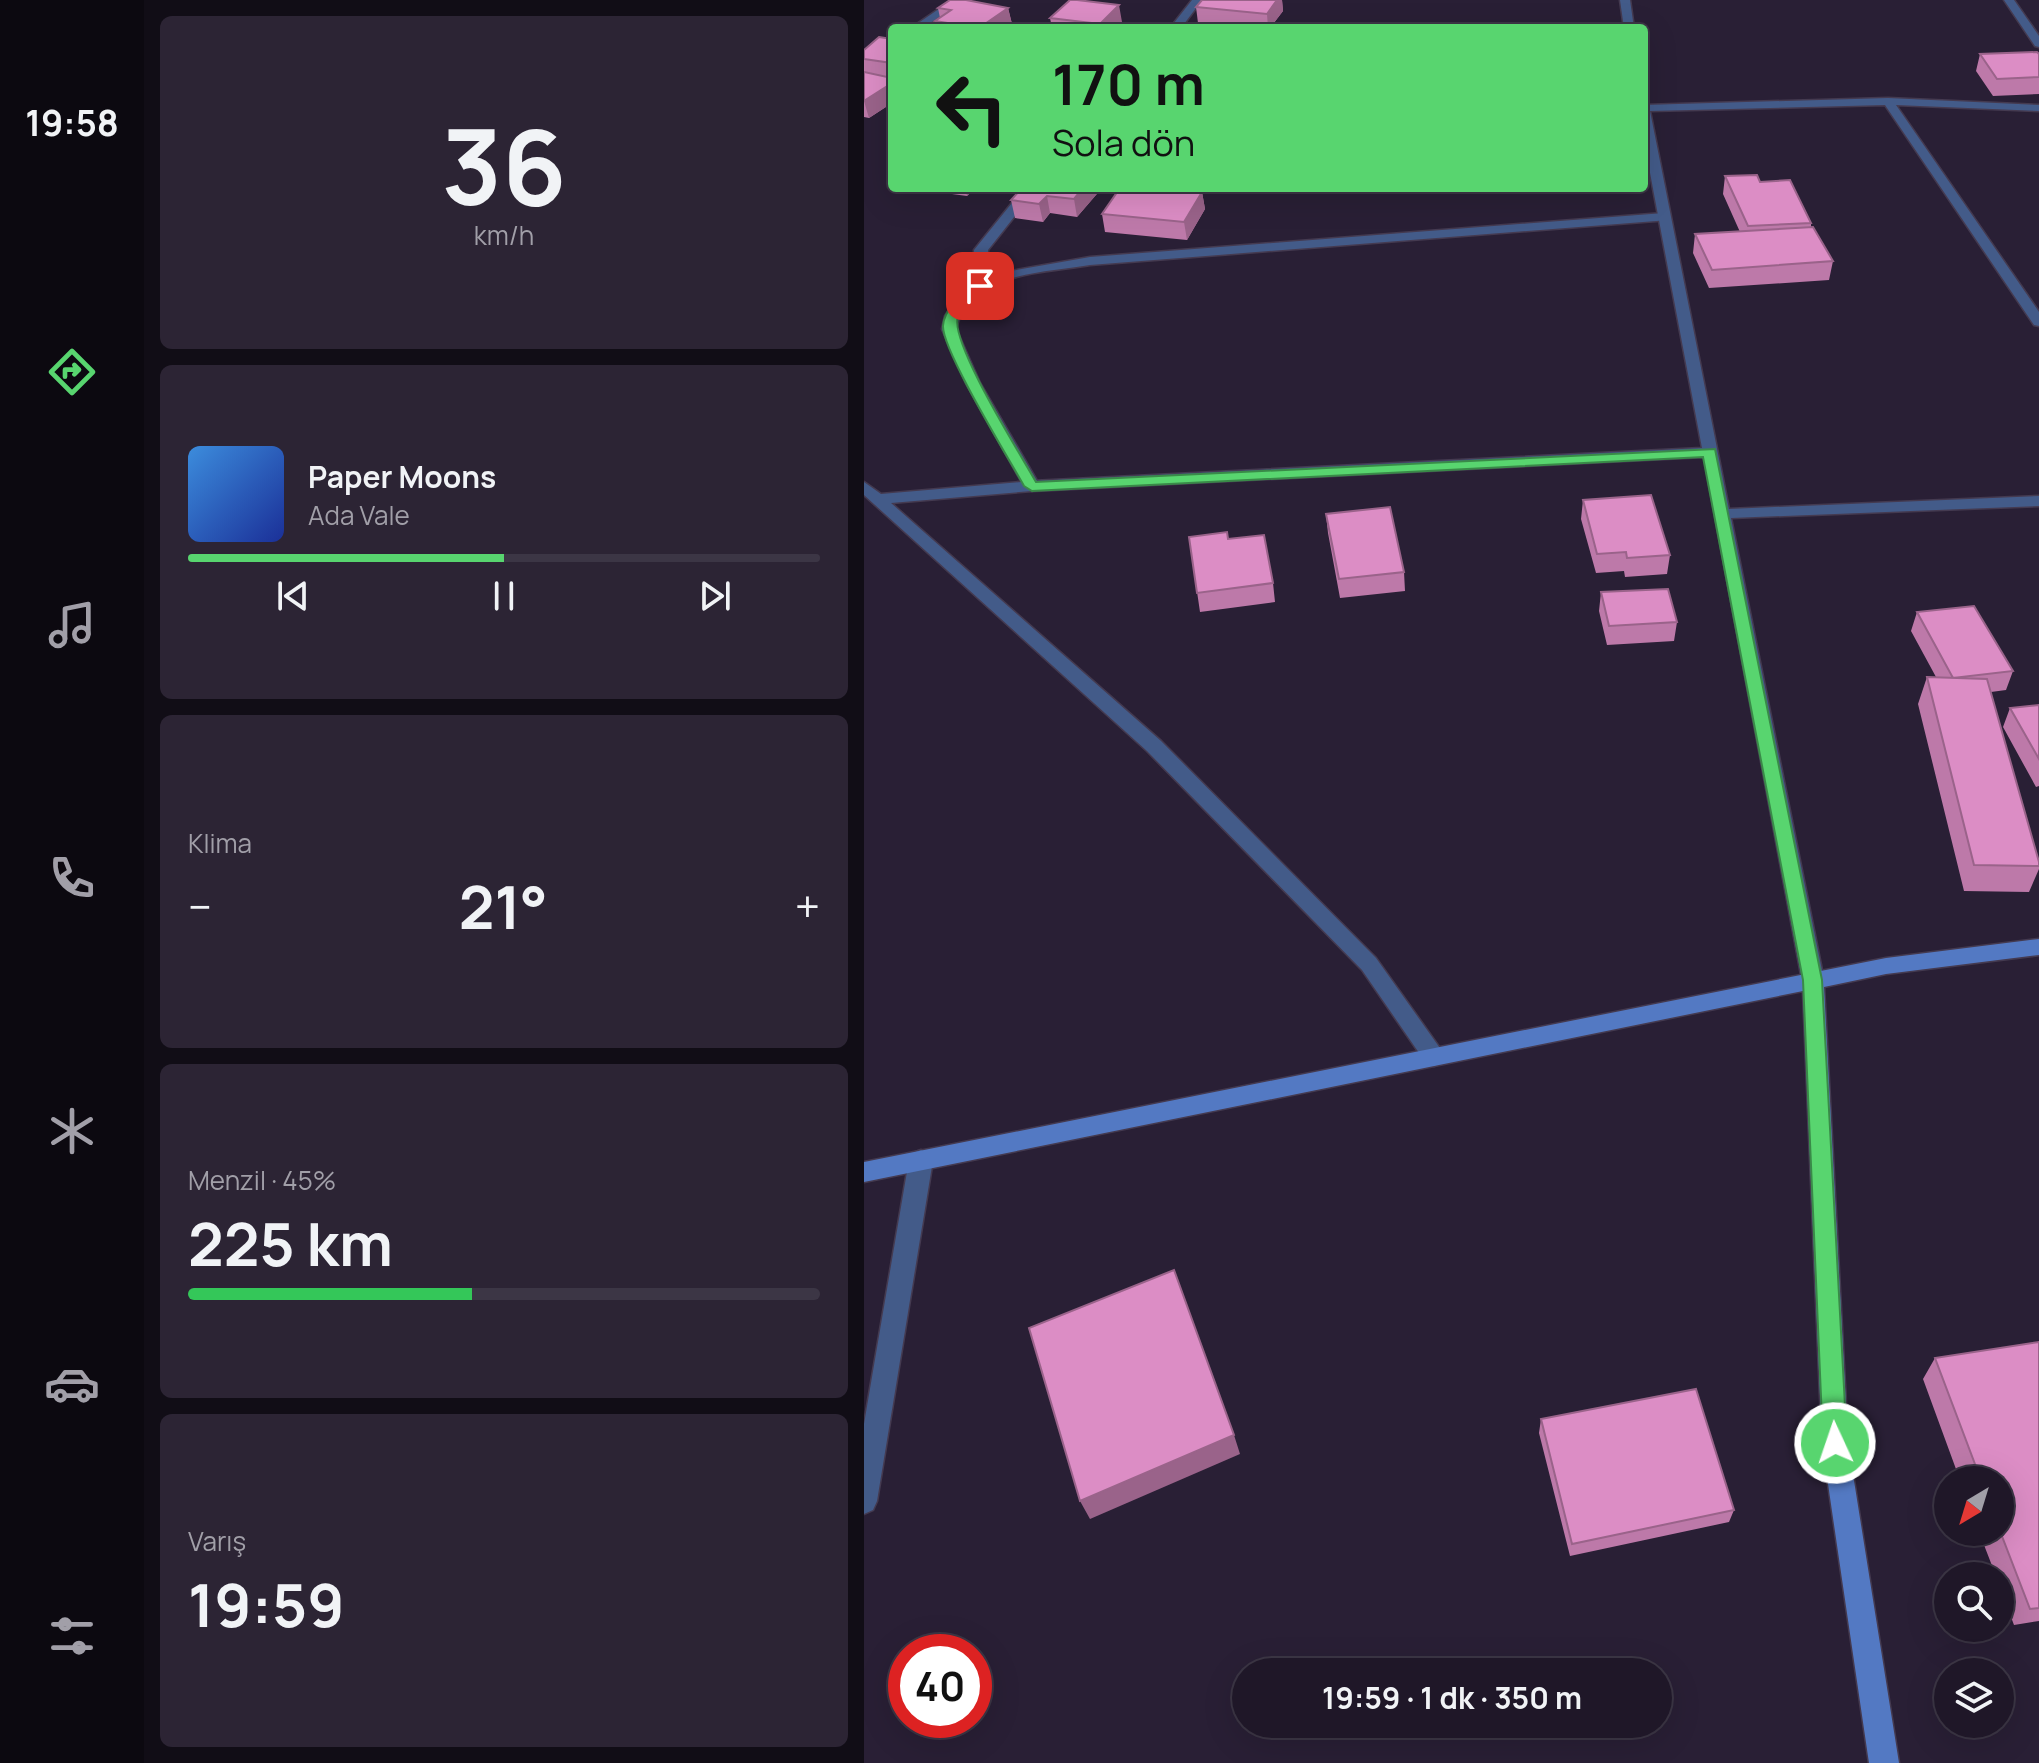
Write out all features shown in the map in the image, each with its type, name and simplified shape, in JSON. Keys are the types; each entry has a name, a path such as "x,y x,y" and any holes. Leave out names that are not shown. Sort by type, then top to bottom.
{"main road":[{"path":"864,1172 1886,966 2039,947"},
{"path":"1813,980 1835,1443 1884,1763"}],"street":[{"path":"922,24 959,0"},
{"path":"1178,24 1197,0"},
{"path":"1625,0 1628,24"},
{"path":"2009,0 2039,44"},
{"path":"1648,109 1888,101 2039,108"},
{"path":"1888,101 2039,322"},
{"path":"1648,131 1813,980"},
{"path":"980,286 981,250 1028,192"},
{"path":"1032,486 973,383 949,329 952,316 961,302 980,286 1008,274 1090,261 1664,217"},
{"path":"871,493 1710,452"},
{"path":"871,493 1165,757 1369,964 1434,1057"},
{"path":"1721,514 2039,501"},
{"path":"864,1501 921,1160"}],"building":[{"path":"950,0 966,0 1008,8 985,24 954,24 935,21 951,10 938,8"},
{"path":"1070,0 1119,5 1100,24 1050,18"},
{"path":"1202,0 1277,0 1267,14 1196,7"},
{"path":"879,37 888,38 888,62 864,59 864,50"},
{"path":"2037,52 2039,77 1997,79 1980,54"},
{"path":"864,72 888,77 888,86 864,101"},
{"path":"1757,175 1760,182 1790,180 1811,223 1748,226 1725,176"},
{"path":"1018,192 1080,192 1074,199 1047,196 1039,204 1011,200"},
{"path":"1117,192 1202,192 1184,222 1102,214"},
{"path":"1813,227 1833,261 1712,270 1695,234"},
{"path":"1651,495 1670,555 1627,558 1626,552 1597,554 1583,500"},
{"path":"1390,507 1404,572 1339,579 1326,514"},
{"path":"1227,532 1228,539 1264,535 1273,583 1197,593 1189,537"},
{"path":"1668,589 1677,622 1609,626 1601,592"},
{"path":"1974,606 2013,671 1953,678 1917,612"},
{"path":"1927,677 1987,679 2039,866 1974,865"},
{"path":"2039,705 2039,759 2010,708"},
{"path":"1174,1270 1234,1435 1080,1501 1029,1328"},
{"path":"2039,1342 2039,1608 2030,1609 2006,1546 2014,1546 2014,1466 1976,1466 1935,1358"},
{"path":"1696,1389 1734,1510 1572,1544 1541,1419"}],"route":[{"path":"980,286 961,302 952,316 949,329 973,383 1032,486 1710,452 1813,980 1835,1443"}]}
